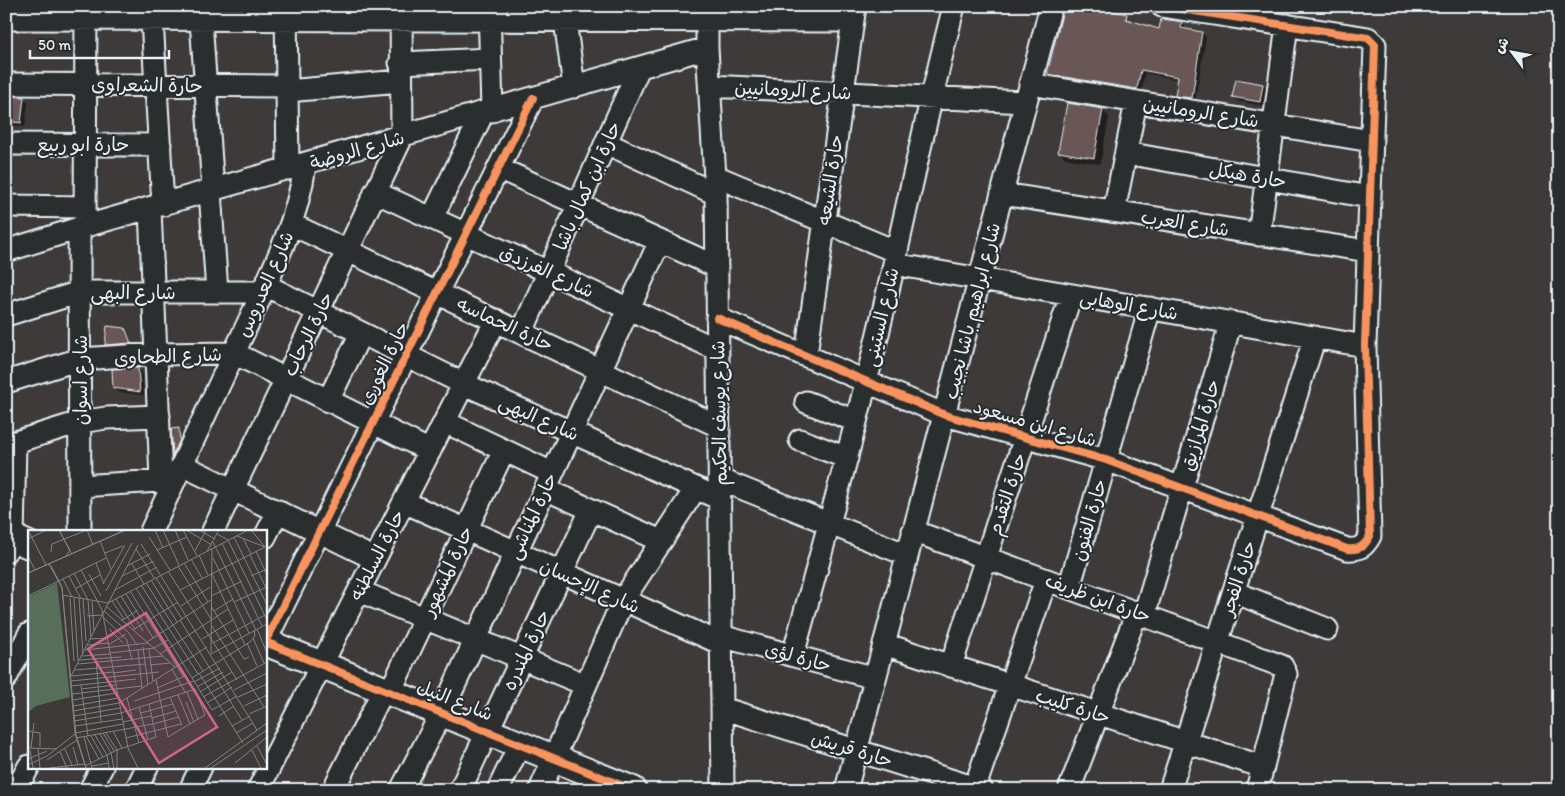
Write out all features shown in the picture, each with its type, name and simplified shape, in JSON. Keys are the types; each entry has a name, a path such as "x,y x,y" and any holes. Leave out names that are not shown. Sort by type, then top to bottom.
{"street":[{"name":"شارع الستينى","path":"793,655 848,458 931,97 954,6"},
{"name":"شارع ابراهيم باشا نجيب","path":"846,790 1051,6"},
{"path":"1162,6 1368,38 1375,45 1365,346"},
{"path":"6,19 86,13 152,19 200,13 489,13 565,20 603,13 854,14"},
{"name":"شارع اسوان","path":"80,530 80,292 85,144 86,13"},
{"path":"200,13 206,85 216,292"},
{"name":"شارع العدروس","path":"151,530 173,475 234,354 264,289 291,224 301,191 296,167 287,89 286,13"},
{"path":"401,13 402,137"},
{"path":"432,218 487,112 490,59 489,13"},
{"name":"شارع يوسف الحكيم","path":"707,13 707,48 716,185 723,790"},
{"name":"حارة الشيعه","path":"806,355 854,14"},
{"path":"152,19 160,145 153,291 158,416 173,475"},
{"path":"565,20 574,87"},
{"path":"1259,234 1287,25"},
{"name":"شارع الروضة","path":"6,251 83,221 156,206 212,191 707,48"},
{"name":"حارة الشعراوى","path":"6,84 206,85 287,89 490,59"},
{"name":"حارة ابن كمال باشا","path":"522,332 639,68"},
{"name":"شارع الرومانيين","path":"710,86 931,97 1028,93 1136,102 1371,141"},
{"name":"حارة الغورى","path":"266,640 532,98"},
{"path":"1114,212 1136,102"},
{"name":"حارة الرحاب","path":"213,530 402,137"},
{"name":"حارة ابو ربيع","path":"6,144 160,145"},
{"name":"شارع الوهابى","path":"606,144 716,185 824,222 895,258 980,279 1365,346"},
{"name":"حارة هيكل","path":"1126,153 1369,197"},
{"path":"498,168 717,267"},
{"name":"شارع الفرزدق","path":"375,192 718,350"},
{"name":"شارع العرب","path":"1002,194 1368,251"},
{"path":"6,206 83,221"},
{"name":"حارة الحماسه","path":"291,224 718,426"},
{"name":"حارة المناشى","path":"401,790 442,712 660,241"},
{"name":"شارع البهى","path":"6,315 80,292 216,292 264,289 318,312 464,384 696,488 720,489"},
{"name":"حارة التقدم","path":"951,666 1071,294"},
{"name":"حارة الفنون","path":"1069,588 1150,308"},
{"name":"شارع ابن مسعود","path":"717,318 945,415 1106,460 1347,549 1357,550 1366,545 1370,536 1365,346"},
{"name":"حارة السلطنه","path":"258,790 496,320"},
{"name":"حارة المرازيق","path":"1069,790 1098,714 1140,614 1181,488 1231,322"},
{"path":"328,401 361,333"},
{"name":"حارة الفجر","path":"1170,790 1315,337"},
{"name":"شارع الطحاوى","path":"6,382 80,360 156,354 234,354 430,452"},
{"path":"806,402 856,421"},
{"path":"14,542 11,443 80,422 106,418 158,416"},
{"path":"445,422 504,450 591,510 661,541"},
{"path":"800,440 848,458"},
{"name":"حارة المشهور","path":"333,790 425,618 504,450"},
{"path":"80,486 173,475 233,489 375,558"},
{"path":"540,790 623,600 696,488"},
{"path":"720,489 830,524 907,555"},
{"name":"شارع الإحسان","path":"404,502 623,600 721,640"},
{"name":"حارة المندره","path":"460,790 591,510"},
{"path":"266,535 278,511"},
{"name":"حارة ابن ظريف","path":"913,531 1282,666 1286,674 1263,767"},
{"path":"977,789 1046,580"},
{"path":"359,591 586,685"},
{"path":"1234,592 1327,630"},
{"path":"6,678 28,636"},
{"name":"حارة لؤى","path":"721,640 793,655 875,678"},
{"name":"شارع النيل","path":"266,642 554,757 606,785 633,790"},
{"name":"حارة كليب","path":"884,644 1263,767"},
{"name":"حارة قريش","path":"722,708 977,789"},
{"path":"498,790 520,744"},
{"path":"1257,790 1263,767"},
{"path":"16,790 28,768"},
{"path":"90,790 101,768"},
{"path":"190,790 201,768"}],"building":[{"path":"1064,6 1094,6 1127,14 1126,19 1159,29 1161,19 1177,21 1182,22 1181,28 1202,32 1192,98 1175,96 1178,77 1141,70 1137,89 1047,74"},
{"path":"1236,79 1263,84 1260,102 1232,97"},
{"path":"6,96 24,97 21,123 6,121"},
{"path":"1067,103 1103,109 1094,158 1058,152"},
{"path":"107,326 125,328 131,343 105,345"},
{"path":"138,368 140,392 113,388 112,369"},
{"path":"179,428 180,440 173,454 171,429"}],"cycle path":[{"path":"717,318 945,415 1106,460 1347,549 1361,547 1370,536 1365,346 1375,45 1368,38 1162,6"},
{"path":"266,640 533,98"},
{"path":"266,642 633,790"}]}
